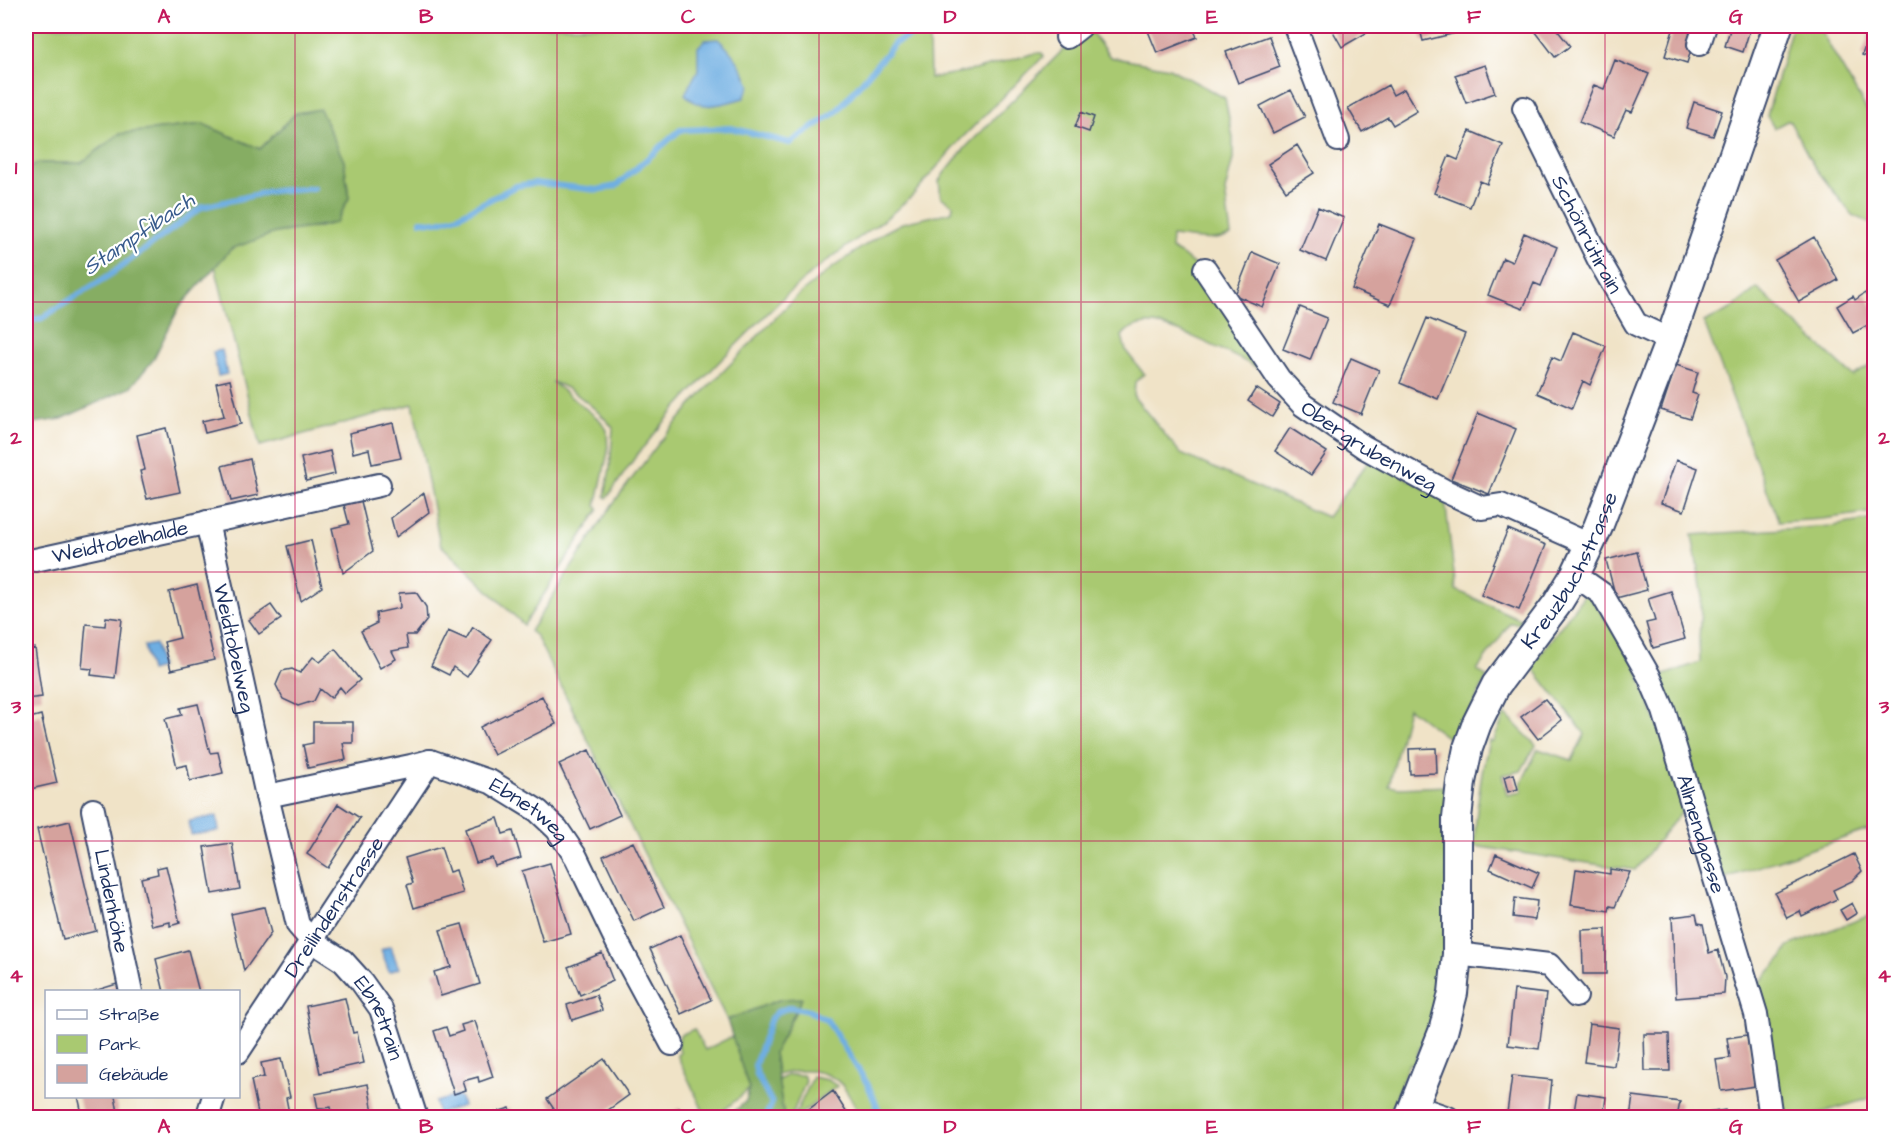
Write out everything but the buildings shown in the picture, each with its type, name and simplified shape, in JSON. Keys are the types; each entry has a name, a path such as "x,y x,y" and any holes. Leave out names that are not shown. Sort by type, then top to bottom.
{"street":[{"path":"1295,26 1338,140"},
{"name":"Kreuzbuchstrasse","path":"1411,1112 1449,1014 1457,954 1457,818 1468,748 1477,723 1496,685 1557,604 1575,576 1590,545 1670,340 1778,26"},
{"name":"Schönrütirain","path":"1524,108 1599,260 1636,324 1670,340"},
{"name":"Obergrubenweg","path":"1205,269 1278,379 1303,405 1364,447 1443,490 1482,508 1501,506 1590,545"},
{"path":"207,522 379,485"},
{"name":"Weidtobelhalde","path":"35,560 207,522"},
{"name":"Weidtobelweg","path":"207,522 267,796 298,925 312,941"},
{"name":"Allmendgasse","path":"1575,576 1602,594 1649,676 1664,711 1756,1014 1772,1118"},
{"path":"267,796 430,761"},
{"name":"Dreilindenstrasse","path":"240,1049 430,761"},
{"name":"Ebnetweg","path":"430,761 490,782 538,811 557,830 576,857 617,942 672,1044"},
{"name":"Lindenhöhe","path":"93,810 131,990"},
{"name":"Ebnetrain","path":"312,941 343,961 381,1009 416,1118"},
{"path":"1457,954 1549,965 1576,996"},
{"path":"207,1118 213,1098"},
{"path":"1411,1112 1448,1118"}],"green space":[{"path":"26,26 925,26 929,40 930,78 974,70 1036,53 1042,53 1044,56 960,140 913,195 786,295 716,365 636,456 607,498 605,496 613,428 585,401 568,389 552,382 600,420 607,430 608,452 596,506 599,509 524,625 440,544 413,404 260,446 215,266 231,248 275,233 320,227 336,222 349,198 344,161 296,113 260,149 203,124 120,134 81,163 38,163 26,170"},
{"path":"1087,26 1110,57 1169,68 1225,98 1233,138 1233,159 1225,191 1231,235 1210,239 1172,236 1171,249 1198,268 1264,371 1171,328 1146,324 1136,326 1122,336 1126,351 1144,374 1135,382 1134,397 1181,454 1327,517 1371,458 1445,500 1456,590 1530,624 1510,623 1477,670 1487,677 1455,743 1408,708 1389,786 1399,788 1450,786 1445,960 1433,1014 1413,1065 1409,1063 1388,1118 861,1117 844,1088 834,1078 811,1071 794,1071 777,1075 774,1053 797,1009 781,999 727,1020 536,636 530,631 612,505 662,439 705,390 797,296 832,268 883,233 902,223 952,212 953,205 941,197 939,181 945,172 967,146"},
{"path":"1792,26 1818,26 1868,112 1874,102 1874,225 1852,215 1814,166 1789,120 1774,128 1767,116"},
{"path":"320,109 344,161 349,198 336,223 275,233 231,249 179,308 153,360 131,387 62,419 26,424 26,260 28,255 26,170 38,163 81,163 119,134 203,124 260,149 296,113"},
{"path":"1757,288 1853,376 1874,363 1874,512 1779,522 1704,322 1731,309"},
{"path":"1874,519 1874,846 1868,830 1719,880 1656,678 1700,662 1702,592 1692,535 1833,526"},
{"path":"1584,595 1589,595 1635,663 1687,805 1635,870 1474,846 1479,794 1489,741 1493,742 1505,714 1536,745 1521,771 1502,775 1507,795 1522,792 1521,784 1538,749 1572,760 1585,734 1533,668 1533,664"},
{"path":"1874,900 1874,1097 1807,1117 1777,1117 1758,984 1782,958 1788,946 1871,915"},
{"path":"802,998 774,1053 784,1117 728,1117 746,1101 749,1089 727,1020 781,999"},
{"path":"694,1029 705,1050 733,1036 749,1089 716,1117 706,1117 677,1055 680,1052 677,1044 680,1035"},
{"path":"788,1075 803,1075 806,1081 791,1117 784,1117 778,1080"},
{"path":"813,1077 828,1080 837,1086 799,1117 794,1117"}],"water":[{"path":"718,39 737,60 750,85 744,98 728,103 705,105 691,100 685,94 698,70 698,47 705,40"},
{"path":"222,350 227,374 218,376 213,352"},
{"path":"155,644 160,668 150,671 144,646"},
{"path":"217,816 219,831 191,835 189,821"},
{"path":"390,946 399,968 389,972 381,950"},
{"path":"456,1096 461,1098 463,1106 438,1113 435,1102"}],"waterway":[{"path":"421,221 438,222 458,216 516,186 535,183 597,190 616,186 680,130 731,128 790,143 836,112 895,43 916,33 934,36 973,34 1004,26"},
{"name":"Stampfibach","path":"26,322 42,318 111,274 202,207 272,191 314,188"},
{"path":"765,1118 772,1103 757,1075 755,1065 771,1018 777,1012 790,1007 809,1011 827,1020 868,1085 882,1118"}]}
